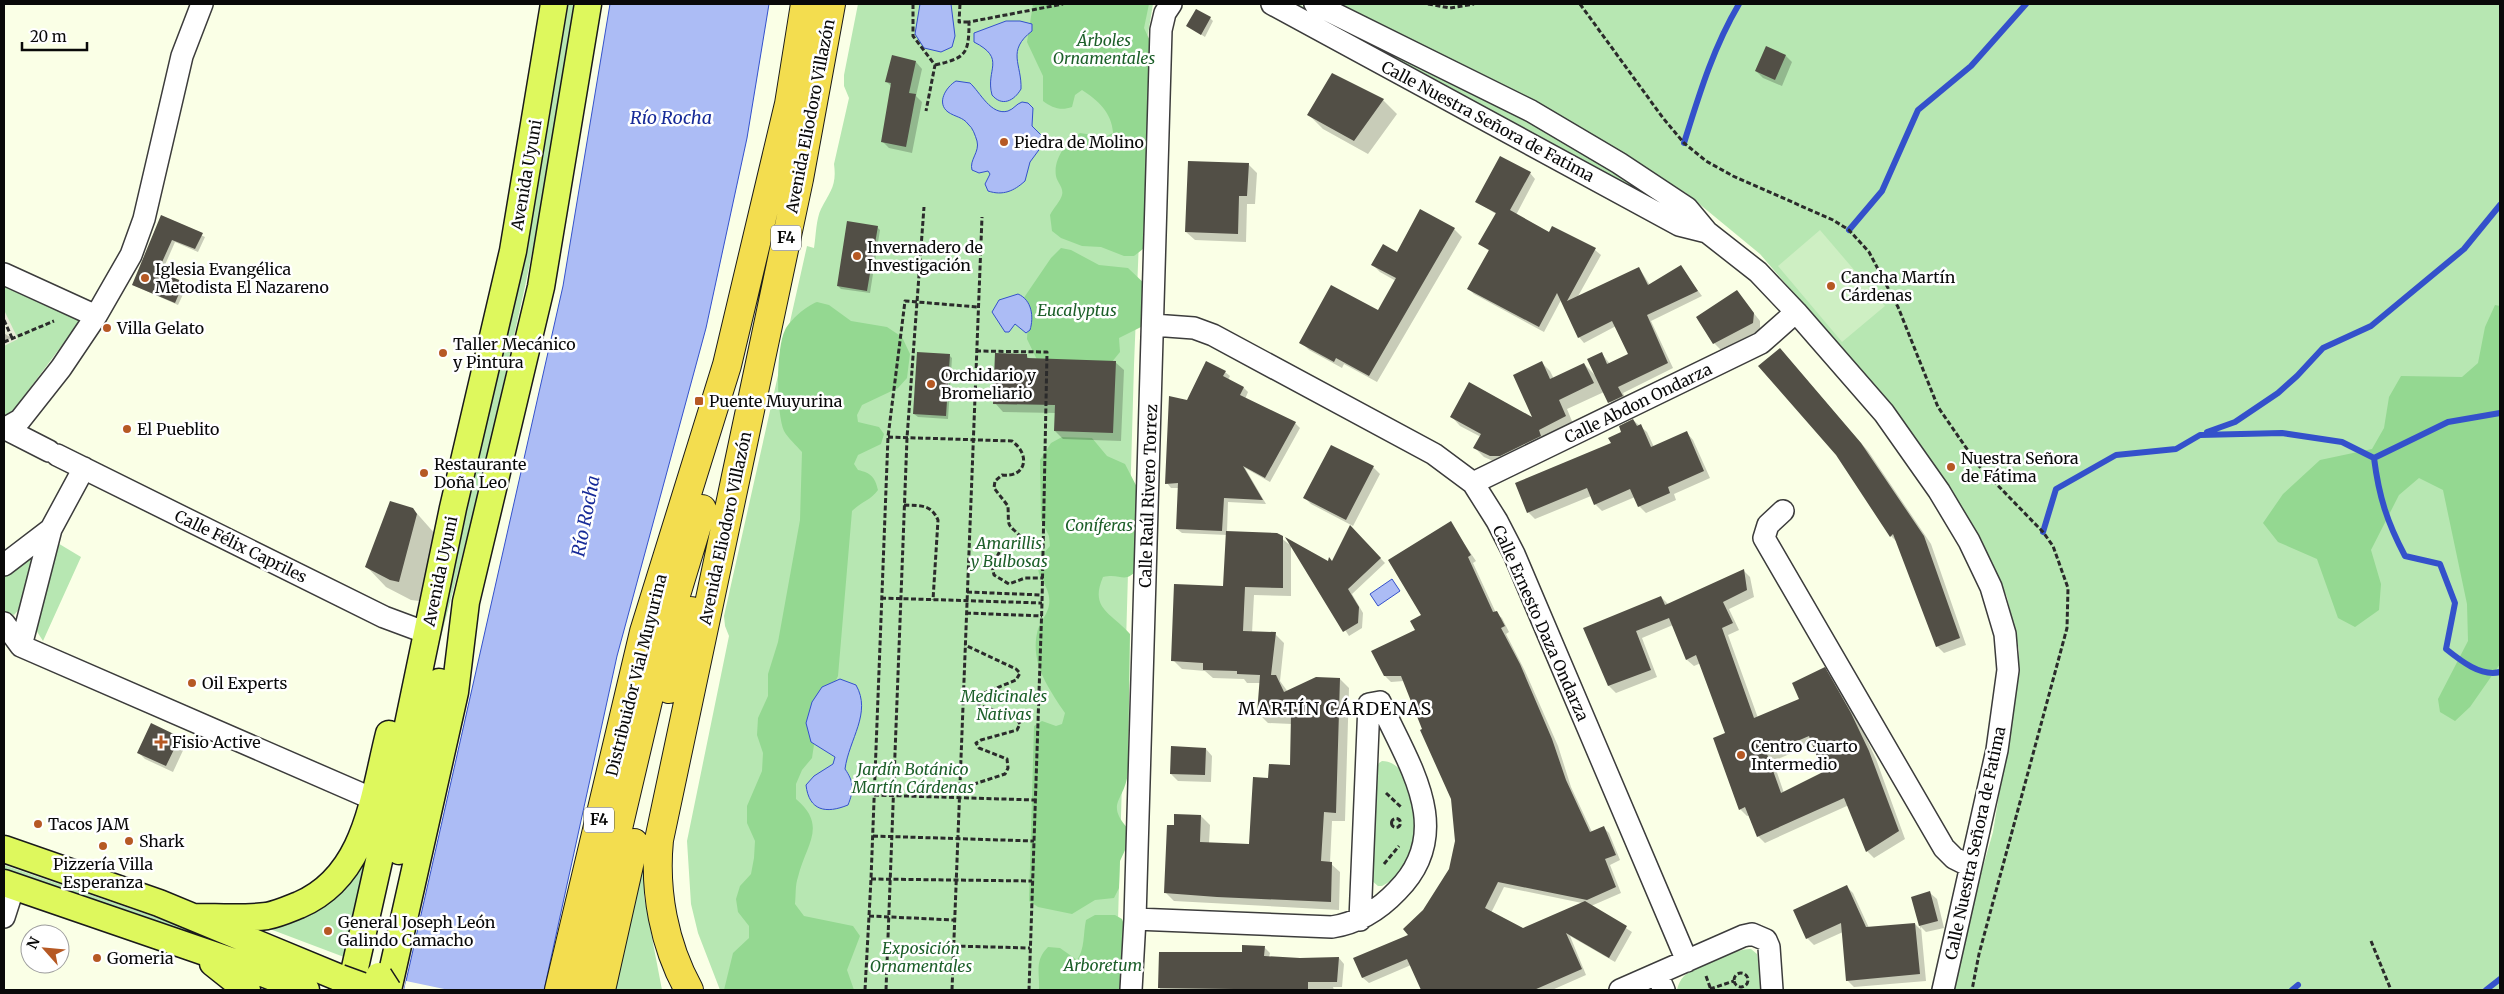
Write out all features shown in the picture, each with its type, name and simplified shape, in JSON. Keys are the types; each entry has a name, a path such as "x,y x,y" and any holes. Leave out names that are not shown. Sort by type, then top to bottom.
{"highway":[{"name":"Avenida Eliodoro Villazón","path":"727,365 789,104 805,4"},
{"name":"Avenida Eliodoro Villazón","path":"689,990 666,934 656,870 659,840 799,179 831,4"},
{"name":"Distribuidor Vial Muyurina","path":"559,990 644,632 727,365"},
{"path":"580,990 662,641 705,498 727,365"},
{"path":"601,990 672,680 694,602 736,471"},
{"path":"666,934 670,990"}],"main road":[{"name":"Avenida Uyuni","path":"369,986 427,633 453,508 513,251 554,4"},
{"name":"Avenida Uyuni","path":"369,986 376,968 377,952 435,696 466,602 541,287 588,4"},
{"path":"194,918 268,916 310,900 334,882 354,857 364,834 397,698 427,633"},
{"path":"4,849 194,918 369,986"},
{"path":"9,885 306,990"},
{"path":"194,950 247,990"}],"street":[{"path":"4,428 20,420 96,316 131,254 144,219 182,56 202,4"},
{"name":"Calle Raúl Rivero Torrez","path":"1131,990 1135,919 1161,30 1165,13 1171,4"},
{"name":"Calle Nuestra Señora de Fatima","path":"1272,4 1679,224 1707,232"},
{"name":"Calle Nuestra Señora de Fatima","path":"1316,4 1531,111 1619,163 1687,208 1707,232 1758,272 1796,312 1889,421 1939,491 1969,541 1991,587 2005,634 2008,670 1998,750 1943,990"},
{"path":"4,274 96,316"},
{"name":"Calle Abdon Ondarza","path":"1473,483 1761,343 1796,312"},
{"name":"Calle Ernesto Daza Ondarza","path":"1153,325 1194,328 1214,335 1393,430 1434,454 1473,483 1497,521 1514,554 1695,964"},
{"name":"Calle Félix Capriles","path":"4,428 384,617 427,633"},
{"path":"21,646 51,529 84,468"},
{"path":"1783,511 1768,525 1764,538 1944,848 1954,858 1970,866"},
{"path":"4,565 51,529"},
{"path":"4,623 21,646 373,798"},
{"path":"1135,919 1320,928 1346,925 1360,920 1387,902 1405,883 1418,864 1425,842 1427,824 1419,789 1380,702 1370,704 1360,920"},
{"path":"4,916 9,885"},
{"path":"1620,990 1661,982 1743,936 1759,936 1766,940 1769,947 1772,990"}],"path":[{"path":"913,4 913,36 934,65 926,110"},
{"path":"960,4 959,22 969,22 1062,4"},
{"path":"1428,4 1450,8 1474,4"},
{"path":"934,65 959,59 965,52 969,44 969,22"},
{"path":"886,990 907,438 924,207"},
{"path":"952,990 982,217"},
{"path":"865,990 873,836 888,437 905,301 978,307"},
{"path":"4,320 12,338"},
{"path":"4,342 57,320"},
{"path":"976,351 1048,352 1042,616 1028,990"},
{"path":"888,437 1012,441 1024,454 1024,463 1019,471 1010,476 1002,476 995,481 994,488 1008,506 1007,521 1009,527 1023,538 1022,544 1001,549 992,566 994,575 1009,584 1025,578 1043,578"},
{"path":"904,505 927,506 934,510 938,520 933,600"},
{"path":"967,592 1042,595"},
{"path":"881,598 1042,603"},
{"path":"966,613 1042,616"},
{"path":"959,790 1005,774 1008,768 1008,759 979,748 976,743 1017,730 1020,724 1016,718 979,705 978,700 982,694 1016,680 1020,673 1016,668 965,644"},
{"path":"1383,790 1408,815"},
{"path":"874,795 1035,800"},
{"path":"873,836 1034,842"},
{"path":"1379,869 1402,842"},
{"path":"871,879 1032,882"},
{"path":"869,916 954,920"},
{"path":"2371,941 2391,990"},
{"path":"953,946 1030,948"},
{"path":"1695,964 1711,990 1734,981"},
{"path":"1739,972 1748,977 1748,983 1744,987 1737,986 1734,981 1735,976 1739,972"}],"green space":[{"path":"567,4 576,4 545,191 481,484 425,698"},
{"name":"Jardín Botánico Martín Cárdenas","path":"858,4 1153,4 1147,40 1134,365 1116,990 720,990 698,933 691,904 687,841 729,636 724,616 807,246 814,248 819,213 834,183 834,164 849,98 844,86 844,75"},
{"name":"Árboles Ornamentales","path":"1033,4 1149,4 1144,28 1151,43 1143,249 1134,256 1124,256 1101,247 1082,246 1061,238 1052,231 1050,215 1062,195 1056,170 1062,151 1080,133 1105,137 1113,133 1107,113 1093,98 1082,90 1075,95 1072,107 1057,108 1043,101 1043,76 1027,42"},
{"path":"1284,4 1299,4 1331,23 1575,145 1685,217 1572,155"},
{"path":"1339,4 2500,4 2500,990 1953,990 1976,891 1993,832 2017,683 2019,650 2007,597 1981,539 1943,477 1904,422 1760,254 1686,193 1500,83"},
{"name":"Cancha Martín Cárdenas","path":"1820,230 1885,306 1842,342 1778,266"},
{"name":"Eucalyptus","path":"1061,248 1071,250 1099,265 1128,268 1148,287 1143,326 1119,338 1120,352 1107,368 1040,366 1027,339 1028,322 1021,302 1051,258"},
{"path":"4,280 80,317 80,321 10,415 4,417"},
{"path":"817,302 829,305 851,321 887,327 902,337 910,354 907,378 898,388 862,405 857,415 858,422 879,427 884,434 881,444 858,455 854,464 858,470 872,476 878,490 852,511 838,676 818,718 812,758 802,770 796,784 796,799 806,809 813,827 812,836 797,880 795,904 804,916 853,926 860,936 847,970 854,990 724,990 733,953 749,938 749,926 738,912 736,899 740,886 751,874 754,858 755,841 747,823 747,806 762,771 763,753 757,735 758,718 768,696 768,674 778,642 800,520 802,452 786,434 781,422 778,396 780,351 787,326 803,310"},
{"path":"2495,305 2500,306 2500,664 2470,707 2455,721 2440,712 2438,699 2468,641 2467,604 2443,490 2419,478 2399,495 2371,550 2381,584 2379,610 2355,627 2338,618 2317,559 2278,542 2263,523 2283,494 2320,460 2372,449 2384,428 2389,397 2401,376 2462,377 2478,363 2485,327"},
{"name":"Coníferas","path":"1062,437 1092,438 1107,456 1125,464 1140,493 1141,565 1127,577 1103,577 1099,588 1101,604 1105,610 1130,634 1128,772 1117,807 1122,821 1129,830 1126,848 1120,861 1119,888 1114,898 1095,900 1072,914 1038,907 1029,901 1034,726 1042,721 1056,726 1062,724 1065,713 1052,694 1042,674 1036,652 1038,629 1049,605 1047,589 1038,571 1042,556 1050,546 1049,536 1041,520 1040,460 1051,443"},
{"path":"56,542 81,557 43,641 36,630"},
{"path":"40,548 22,606 14,615 4,612 4,577"},
{"path":"1382,761 1394,765 1403,773 1409,786 1413,801 1414,834 1409,859 1404,867 1390,881 1382,886 1378,886 1371,880 1375,771"},
{"path":"375,825 344,957 254,923 284,920"},
{"path":"644,850 644,896 662,990 612,990"},
{"path":"4,865 187,928 268,963 4,871"},
{"name":"Arboretum","path":"1095,915 1115,915 1122,919 1126,930 1125,990 1039,990 1039,962 1044,952 1048,947 1060,948 1077,960 1083,946 1086,920"},
{"path":"1751,949 1757,954 1763,990 1677,990 1683,978 1697,967 1736,951"}],"shaded area":[{"path":"4,310 18,339 4,346"}],"water":[{"name":"Río Rocha","path":"610,4 769,4 747,138 706,328 617,656 544,990 404,990 563,286"},
{"path":"920,4 951,4 955,36 952,47 941,52 924,48 915,34"},
{"path":"1006,21 1020,21 1032,24 1032,31 1019,45 1017,52 1021,89 1015,97 1004,102 992,95 992,59 984,48 974,42 974,33"},
{"path":"956,81 970,83 986,102 996,110 1008,111 1022,102 1028,103 1033,108 1032,126 1044,138 1044,143 1030,162 1025,181 1012,190 1003,193 988,191 985,184 990,174 988,171 979,173 972,170 971,166 978,145 974,132 961,118 948,112 943,104 946,91"},
{"path":"1018,294 1026,300 1031,309 1032,320 1030,330 1026,333 1015,324 1009,332 1005,332 992,312 999,300"},
{"path":"1392,579 1400,591 1378,606 1370,594"},
{"path":"840,679 856,685 862,706 861,716 845,769 852,786 848,805 840,808 826,809 815,805 808,794 806,785 814,776 833,764 835,757 811,742 806,723 812,702 822,687"}],"pier":[{"path":"406,981 449,990 404,990"}],"building":[{"path":"1196,9 1211,17 1201,35 1186,26"},
{"path":"1766,46 1786,55 1775,80 1755,71"},
{"path":"892,55 916,61 909,93 916,94 906,147 881,142 891,83 885,82"},
{"path":"1332,73 1384,99 1354,141 1307,115"},
{"path":"1500,156 1531,172 1510,210 1549,232 1552,226 1596,248 1567,301 1639,267 1648,285 1681,265 1698,291 1647,315 1668,363 1618,387 1623,396 1608,403 1587,359 1602,352 1607,364 1628,354 1612,321 1578,338 1557,293 1539,327 1467,289 1489,250 1478,244 1496,213 1475,202"},
{"path":"1188,161 1249,163 1247,196 1239,196 1238,234 1185,232"},
{"path":"1420,209 1455,228 1369,376 1336,358 1334,362 1299,343 1331,285 1378,310 1396,278 1371,265 1383,244 1397,252"},
{"path":"161,215 203,233 195,249 172,240 158,271 184,282 175,303 132,285"},
{"name":"Invernadero de Investigación","path":"847,221 878,226 867,291 837,286"},
{"path":"1737,290 1754,313 1753,323 1713,344 1696,317"},
{"path":"1780,348 1861,443 1924,536 1960,638 1936,647 1893,534 1890,537 1836,455 1758,366"},
{"name":"Orchidario y Bromeliario","path":"917,352 950,354 946,416 913,414"},
{"path":"995,353 1027,354 1027,358 1116,361 1113,433 1054,431 1055,405 993,404"},
{"path":"1206,361 1226,371 1223,376 1244,387 1240,395 1296,422 1265,478 1243,466 1263,500 1224,498 1222,531 1176,529 1178,483 1165,484 1169,396 1187,400"},
{"path":"1542,361 1550,379 1584,363 1594,383 1559,400 1566,416 1539,430 1541,436 1500,456 1490,456 1473,448 1481,434 1450,417 1469,382 1532,417 1513,375"},
{"path":"1633,419 1637,426 1641,424 1651,447 1687,431 1704,471 1668,487 1670,493 1638,507 1630,489 1594,505 1587,488 1527,513 1515,483 1611,443 1608,438 1621,432 1619,426"},
{"path":"1331,445 1374,466 1346,520 1303,498"},
{"path":"390,501 413,508 417,514 399,582 390,580 365,567"},
{"path":"1451,521 1471,555 1468,557 1493,612 1497,611 1505,626 1501,628 1520,664 1552,739 1566,780 1590,832 1604,826 1616,855 1605,859 1616,887 1587,900 1498,882 1485,908 1523,928 1585,901 1627,926 1609,958 1566,933 1582,969 1534,990 1421,990 1407,959 1362,978 1353,958 1408,935 1403,929 1423,910 1449,869 1455,841 1451,799 1420,730 1422,729 1401,676 1384,676 1371,651 1415,630 1410,621 1421,615 1388,560"},
{"path":"1350,525 1381,558 1348,589 1359,607 1358,623 1343,632 1285,537 1328,561 1329,557 1332,561"},
{"path":"1226,531 1277,533 1283,536 1283,588 1245,587 1243,631 1276,632 1271,675 1276,675 1284,692 1316,677 1340,678 1336,813 1324,812 1321,861 1332,862 1331,902 1164,893 1167,825 1174,825 1174,814 1201,815 1200,842 1249,844 1253,777 1268,778 1269,764 1290,765 1291,715 1257,714 1260,675 1237,674 1237,671 1203,670 1203,663 1171,661 1174,584 1223,586"},
{"path":"1744,569 1747,590 1723,602 1733,623 1722,628 1754,718 1799,699 1792,683 1825,667 1851,713 1869,751 1899,831 1866,852 1844,798 1757,837 1745,807 1739,810 1713,738 1725,733 1696,655 1686,660 1669,618 1636,631 1651,670 1608,686 1583,628 1661,596 1665,605","holes":["1809,736 1823,772 1781,793 1767,754"]},
{"path":"151,723 180,737 166,766 137,753"},
{"path":"1171,746 1206,748 1205,775 1170,774"},
{"path":"1847,885 1866,927 1915,923 1920,974 1846,981 1841,923 1806,939 1793,910"},
{"path":"1930,891 1938,921 1919,926 1911,897"},
{"path":"1242,945 1265,946 1264,956 1300,958 1339,957 1337,982 1308,982 1308,990 1158,988 1159,952 1242,952"}],"waterway":[{"path":"1684,143 1714,55 1739,4"},
{"path":"1849,230 1882,191 1918,110 1971,66 2026,4"},
{"path":"2207,432 2235,422 2278,393 2323,348 2371,326 2464,249 2500,205"},
{"path":"2043,532 2056,489 2116,455 2176,449 2200,435 2282,433 2342,442 2374,458 2448,422 2500,413"},
{"path":"2374,458 2378,485 2385,509 2393,532 2405,556 2440,564 2455,603 2446,649 2465,663 2479,670 2493,673 2500,672"},
{"path":"2486,990 2500,979"},
{"path":"2292,990 2298,985"}],"place":[{"name":"Piedra de Molino","path":"1004,142"},
{"name":"Invernadero de Investigación","path":"857,256"},
{"name":"Iglesia Evangélica Metodista El Nazareno","path":"145,278"},
{"name":"Cancha Martín Cárdenas","path":"1831,286"},
{"name":"Villa Gelato","path":"107,328"},
{"name":"Taller Mecánico y Pintura","path":"443,353"},
{"name":"Orchidario y Bromeliario","path":"931,384"},
{"name":"Puente Muyurina","path":"699,401"},
{"name":"El Pueblito","path":"127,429"},
{"name":"Nuestra Señora de Fátima","path":"1951,467"},
{"name":"Restaurante Doña Leo","path":"424,473"},
{"name":"Oil Experts","path":"192,683"},
{"name":"Fisio Active","path":"161,742"},
{"name":"Centro Cuarto Intermedio","path":"1741,755"},
{"name":"Tacos JAM","path":"38,824"},
{"name":"Shark","path":"129,841"},
{"name":"Pizzería Villa Esperanza","path":"103,846"},
{"name":"General Joseph León Galindo Camacho","path":"328,931"},
{"name":"Gomeria","path":"97,958"}],"district":[{"name":"MARTÍN CÁRDENAS","path":"1335,709"}],"park label":[{"name":"Amarillis y Bulbosas","path":"1009,552"},
{"name":"Medicinales Nativas","path":"1004,705"},
{"name":"Exposición Ornamentales","path":"921,957"}]}
